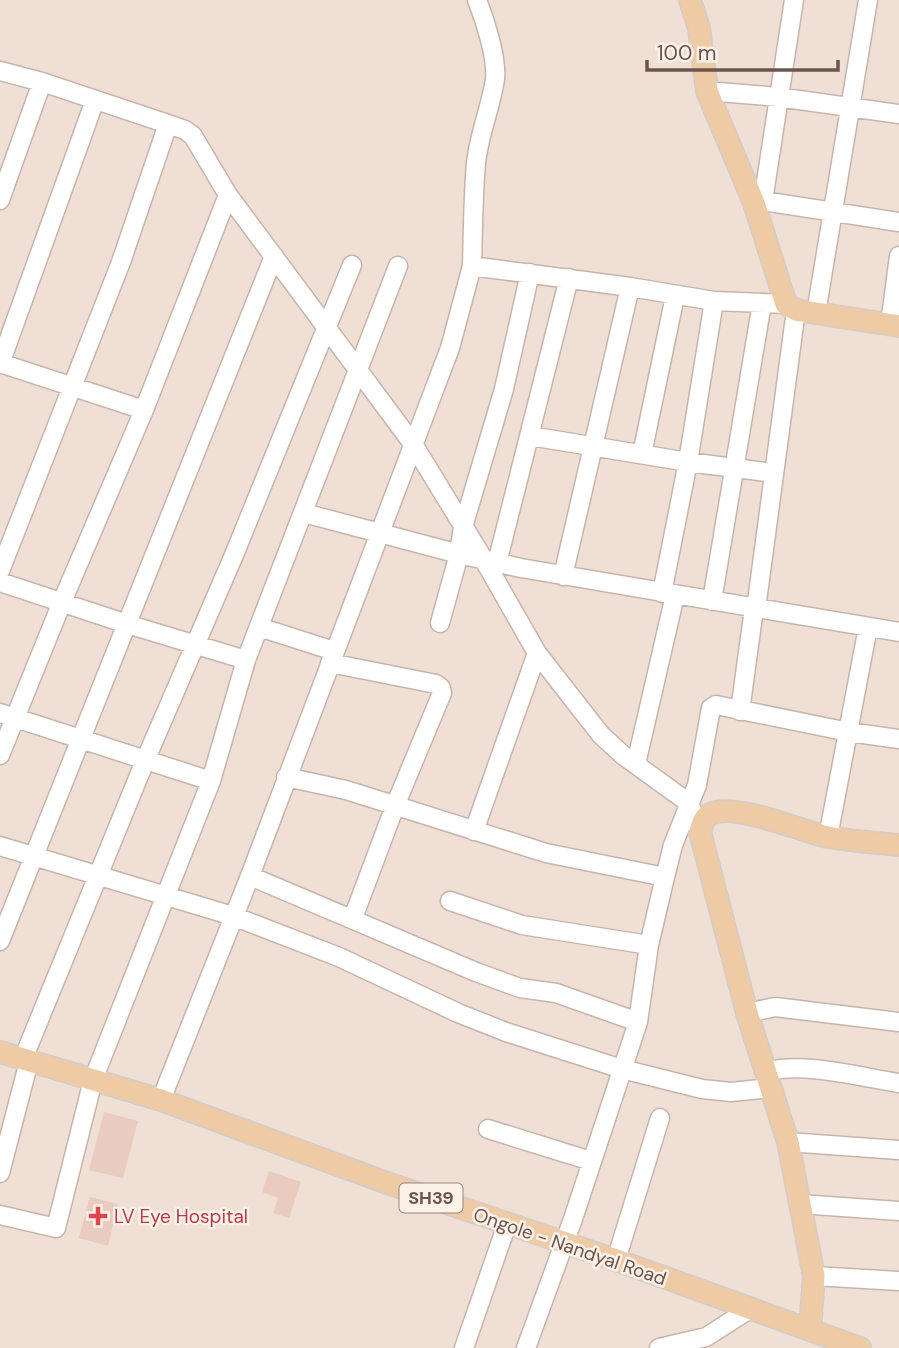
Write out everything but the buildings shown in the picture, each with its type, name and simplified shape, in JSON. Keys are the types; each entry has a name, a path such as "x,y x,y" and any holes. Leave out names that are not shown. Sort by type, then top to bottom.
{"main road":[{"path":"696,6 707,90 759,202 799,309 894,326"},
{"path":"810,1329 814,1276 788,1142 747,1013 700,832 703,820 710,814 730,812 748,814 828,837 899,845"},
{"name":"Ongole - Nandyal Road","path":"0,1052 161,1100 860,1348"}],"street":[{"path":"161,1100 250,876 450,348 472,266 476,164 495,79 488,36 477,0"},
{"path":"794,0 759,202 834,210 899,222"},
{"path":"740,711 799,309 834,210 868,0"},
{"path":"0,71 42,82 186,130 193,136 228,195 413,444 463,527 490,562 537,653 601,735 689,803 700,832"},
{"path":"0,200 42,82"},
{"path":"707,90 899,114"},
{"path":"95,100 0,363 144,410"},
{"path":"0,571 121,262 168,124"},
{"path":"0,755 7,716 62,601 144,410 228,195"},
{"path":"0,941 274,256"},
{"path":"894,326 899,256"},
{"path":"0,1173 26,1060 145,761 234,555 352,265"},
{"path":"0,1215 56,1228 93,1080 211,781 247,660 398,266"},
{"path":"472,266 714,301 762,303 799,309"},
{"path":"440,623 459,555 463,527 504,389 530,273"},
{"path":"490,562 530,436 569,278"},
{"path":"563,576 630,287"},
{"path":"642,454 676,296"},
{"path":"636,764 668,594 714,301"},
{"path":"712,601 762,303"},
{"path":"530,436 774,473"},
{"path":"304,513 490,562 899,632"},
{"path":"0,582 247,660"},
{"path":"259,627 332,657 436,684 442,688 353,918"},
{"path":"828,837 868,627"},
{"path":"474,831 537,653"},
{"path":"526,1348 638,1022 649,945 673,845 697,785 711,708 716,705 849,732 899,739"},
{"path":"7,716 211,781"},
{"path":"286,777 346,790 546,853 665,877"},
{"path":"0,846 233,916 339,957 458,1013 506,1032 622,1069 702,1089 731,1092 767,1080 780,1068 808,1069 899,1083"},
{"path":"250,876 487,976 520,988 556,993 638,1022"},
{"path":"450,901 522,925 649,945"},
{"path":"747,1013 775,1007 899,1022"},
{"path":"616,1261 660,1118"},
{"path":"488,1129 591,1161"},
{"path":"788,1142 899,1150"},
{"path":"800,1204 899,1211"},
{"path":"464,1348 507,1224"},
{"path":"814,1276 899,1281"},
{"path":"659,1348 706,1342 750,1309"}],"shaded area":[{"path":"0,0 899,0 899,1348 0,1348"}],"place":[{"name":"LV Eye Hospital","path":"98,1216"}]}
